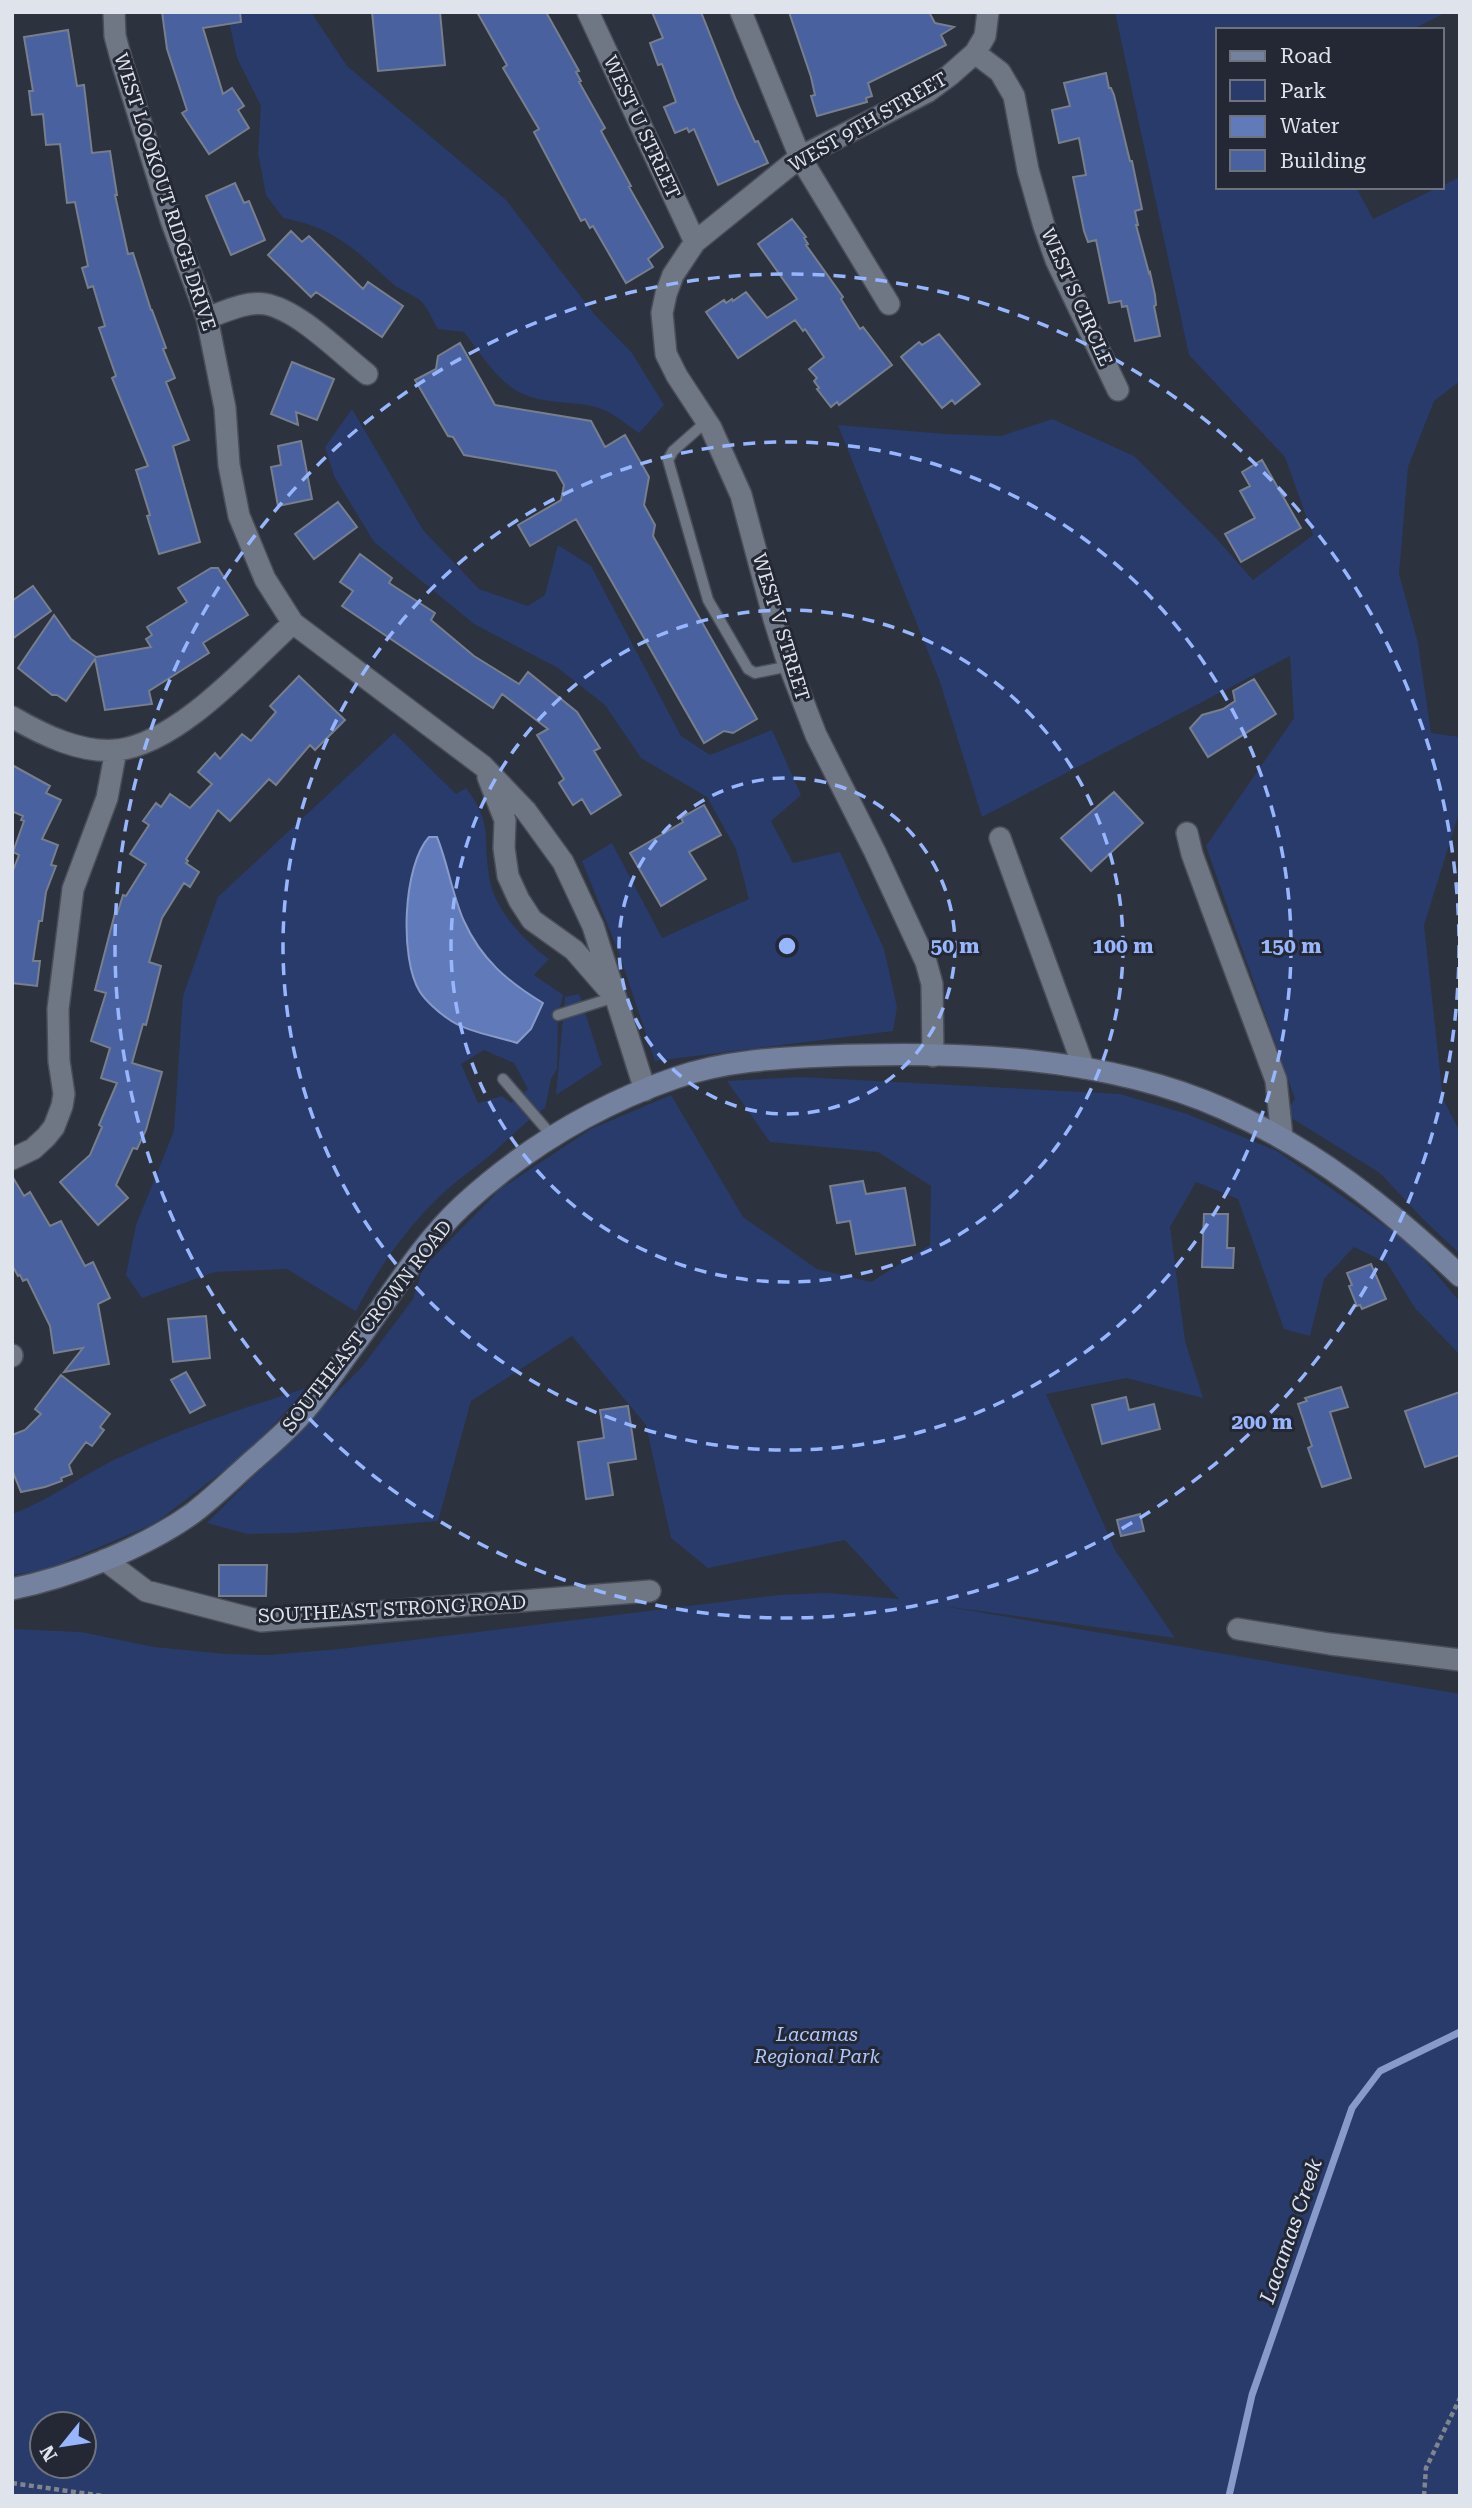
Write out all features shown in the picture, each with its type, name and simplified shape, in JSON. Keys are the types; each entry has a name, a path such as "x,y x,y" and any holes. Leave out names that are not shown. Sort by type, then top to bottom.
{"street":[{"name":"WEST LOOKOUT RIDGE DRIVE","path":"114,12 115,36 121,62 171,220 207,318 225,408 229,465 239,516 265,579 293,623 483,766 526,811 563,862 593,926 645,1090"},
{"name":"WEST U STREET","path":"588,12 695,242"},
{"path":"741,12 800,157 889,304"},
{"path":"975,53 985,36 988,12"},
{"name":"WEST 9TH STREET","path":"695,242 800,157 927,92 975,53"},
{"name":"WEST S CIRCLE","path":"975,53 1000,72 1014,96 1028,170 1056,260 1118,390"},
{"name":"WEST V STREET","path":"695,242 681,261 666,294 663,313 666,354 677,376 707,421 741,495 774,619 816,735 926,962 932,984 933,1056"},
{"path":"207,318 238,307 264,304 289,314 308,326 367,374"},
{"path":"12,717 58,740 79,746 116,750 137,745 157,737 192,716 293,623"},
{"path":"12,1159 33,1149 46,1137 54,1127 62,1106 64,1094 59,1061 58,1009 73,890 107,797 116,750"},
{"name":"WEST LOOKOUT RIDGE DRIVE","path":"483,766 505,820 504,848 508,876 519,900 532,920 574,950 615,997"},
{"path":"1188,833 1210,906 1276,1080 1282,1137"},
{"path":"1000,838 1084,1068"},
{"name":"SOUTHEAST CROWN ROAD","path":"12,1589 72,1573 105,1560 188,1516 214,1497 303,1413 415,1258 460,1208 495,1178 553,1137 587,1117 678,1077 722,1066 778,1058 933,1056 1084,1068 1160,1085 1222,1108 1282,1137 1337,1171 1395,1217 1460,1276"},
{"name":"SOUTHEAST STRONG ROAD","path":"105,1560 146,1591 261,1621 650,1591"},
{"path":"1238,1629 1460,1660"}],"lane":[{"path":"707,421 673,451 668,460 708,600 748,669 755,673 790,666"},
{"path":"558,1015 615,997"},
{"path":"503,1079 553,1137"}],"path":[{"path":"1424,2496 1426,2468 1460,2398"},
{"path":"12,2483 103,2496"}],"green space":[{"path":"227,12 311,12 347,66 506,200 595,315 632,353 664,405 639,433 605,410 583,404 540,399 514,389 490,367 464,332 438,329 421,301 396,286 344,242 317,228 283,218 266,195 258,153 261,106 237,58"},
{"path":"1115,12 1447,12 1415,28 1216,28 1216,189 1357,189 1373,219 1435,189 1444,189 1444,185 1460,177 1460,381 1434,401 1408,467 1399,574 1418,643 1431,733 1460,737 1460,810 1424,925 1443,1099 1460,1132 1460,1254 1380,1173 1285,1114 1295,1099 1206,846 1294,718 1290,656 982,817 940,682 838,425 1001,436 1052,419 1134,456 1216,538 1253,580 1313,535 1285,457 1189,355"},
{"path":"352,409 423,530 479,589 528,606 545,595 558,545 591,566 681,736 710,755 772,730 801,795 771,821 793,863 840,852 884,949 897,1007 893,1031 655,1061 619,953 582,861 612,843 662,938 749,899 736,849 707,797 641,758 605,705 558,668 474,624 374,542 334,476 325,447"},
{"path":"394,733 456,794 466,788 474,800 484,821 489,876 497,900 511,923 549,959 534,975 563,995 558,1015 557,1069 551,1079 545,1108 450,1187 422,1214 386,1261 357,1312 287,1269 215,1272 142,1298 126,1275 136,1225 174,1131 183,996 218,897","holes":["442,849 459,906 476,942 500,973 543,1003 408,957 407,906 416,858","484,1050 514,1063 528,1089 511,1103 502,1096 478,1103 461,1064"]},
{"path":"579,994 602,1065 556,1095 565,997"},
{"name":"Lacamas Regional Park","path":"801,1077 1120,1094 1187,1114 1277,1151 1411,1244 1460,1302 1460,1355 1415,1308 1387,1263 1354,1247 1324,1279 1310,1336 1284,1329 1238,1199 1196,1182 1170,1227 1185,1341 1203,1398 1126,1378 1046,1394 1115,1550 1175,1638 943,1606 1460,1694 1460,2496 12,2496 12,1629 81,1632 154,1647 269,1655 340,1649 779,1595 827,1593 899,1599 845,1540 708,1568 671,1538 646,1425 572,1336 471,1401 438,1521 295,1533 248,1534 207,1523 362,1367 413,1299 423,1268 500,1189 591,1129 671,1095 743,1217 817,1269 871,1282 930,1245 931,1186 878,1152 770,1142 727,1081"},
{"path":"309,1387 247,1453 154,1524 45,1570 12,1575 12,1514 149,1444"}],"water":[{"path":"429,837 437,837 460,911 479,947 507,978 543,1003 531,1029 517,1043 454,1023 425,999 413,977 407,936 409,890 420,850"}],"building":[{"path":"162,12 240,12 241,22 203,28 223,94 232,88 244,106 238,110 249,128 209,154 182,113 187,110 167,49"},
{"path":"372,12 440,12 445,65 378,71"},
{"path":"477,12 546,12 579,71 576,72 581,81 579,82 605,128 601,131 663,247 648,259 653,267 626,283 593,226 590,228 585,219 581,221 534,132 539,129 503,68 507,65"},
{"path":"652,12 701,12 736,100 768,163 718,185 694,129 689,132 687,128 675,133 664,107 676,102 662,64 658,65 650,43 663,38"},
{"path":"789,12 929,12 935,23 954,27 941,35 946,45 868,83 872,96 866,98 867,102 817,116 811,96 815,95 811,77"},
{"path":"68,30 77,86 84,85 92,153 110,151 115,195 128,254 133,253 166,348 163,349 175,378 166,382 189,440 173,446 200,542 159,554 136,470 148,466 112,378 116,376 99,328 105,326 93,286 88,288 82,268 88,266 75,202 67,203 60,144 46,145 43,114 32,115 29,91 33,91 24,37"},
{"path":"1106,73 1132,161 1142,209 1135,211 1136,225 1155,295 1154,306 1160,336 1135,341 1127,306 1122,307 1121,301 1109,303 1096,240 1088,242 1084,231 1073,177 1086,175 1079,138 1059,143 1052,110 1070,106 1064,83"},
{"path":"235,183 244,203 249,201 265,240 231,255 206,196"},
{"path":"792,219 806,237 806,245 843,297 841,299 860,329 863,327 892,365 839,405 837,402 831,407 817,389 819,388 814,381 817,378 809,369 824,357 805,329 803,331 795,320 738,358 706,312 724,300 726,303 732,299 733,301 746,292 767,318 797,299 758,244"},
{"path":"291,231 302,242 309,236 363,289 368,282 403,306 382,337 316,292 311,297 268,255"},
{"path":"939,334 980,384 955,404 952,400 942,408 901,357 919,342 922,345"},
{"path":"460,343 495,405 591,421 605,447 625,435 649,477 644,505 655,525 653,536 757,719 733,733 724,731 704,743 576,519 530,546 518,525 561,500 564,485 556,471 464,455 453,437 448,436 415,380 436,369 438,356"},
{"path":"292,362 334,379 317,420 296,412 298,425 271,414"},
{"path":"301,441 312,499 278,506 271,467 281,465 278,446"},
{"path":"1262,460 1301,528 1241,562 1225,534 1255,518 1240,491 1250,486 1242,472"},
{"path":"338,502 357,527 314,559 295,534"},
{"path":"360,554 392,578 389,583 435,613 431,620 474,656 519,684 528,672 577,712 600,748 594,751 621,795 591,814 582,799 573,805 559,783 564,779 537,735 548,729 502,694 493,708 342,606 353,591 340,582"},
{"path":"211,568 218,568 248,615 203,643 209,653 149,691 152,704 105,710 95,659 66,701 52,695 18,668 54,615 71,639 96,657 151,647 146,639 152,635 147,627 187,602 178,588"},
{"path":"33,586 51,611 12,639 12,601"},
{"path":"299,676 345,720 315,750 310,745 276,785 269,779 230,821 218,810 186,859 186,863 199,872 190,887 184,883 162,918 149,962 161,966 146,1025 143,1024 132,1063 162,1072 146,1130 137,1149 133,1148 116,1185 128,1198 98,1225 60,1182 90,1155 102,1127 99,1125 117,1083 101,1078 110,1048 91,1041 106,993 95,990 115,913 117,914 123,895 126,896 146,864 130,854 149,825 143,821 156,803 161,807 170,794 190,808 212,784 198,772 215,753 220,759 242,734 251,741 276,712 270,706"},
{"path":"1254,679 1276,714 1208,757 1190,728 1202,715 1223,709 1235,701 1233,691"},
{"path":"12,765 50,786 46,793 61,800 42,839 58,845 51,865 56,866 46,892 33,961 40,961 37,986 12,983 12,873 19,855 13,852 24,821 21,820 23,816 14,812 12,815"},
{"path":"1114,792 1143,823 1091,871 1061,838"},
{"path":"704,805 721,835 689,852 706,879 661,906 630,853 683,822 681,818"},
{"path":"12,1176 24,1196 30,1192 50,1226 61,1221 85,1266 93,1262 110,1298 98,1304 109,1364 64,1372 83,1348 54,1353 50,1326 27,1279 23,1281 12,1265"},
{"path":"863,1181 866,1194 905,1188 915,1245 856,1254 850,1221 837,1223 830,1186"},
{"path":"1204,1214 1228,1214 1227,1248 1234,1248 1233,1268 1202,1267"},
{"path":"1371,1264 1386,1299 1362,1309 1360,1305 1357,1306 1347,1273"},
{"path":"206,1316 210,1358 173,1362 168,1319"},
{"path":"186,1372 205,1405 190,1413 171,1380"},
{"path":"61,1375 110,1414 100,1427 104,1430 92,1446 86,1442 69,1465 72,1474 45,1487 21,1492 12,1470 12,1435 25,1430 41,1414 35,1409"},
{"path":"1341,1387 1348,1407 1330,1412 1351,1478 1322,1487 1308,1448 1312,1446 1298,1404 1307,1401 1305,1398"},
{"path":"1460,1392 1460,1455 1425,1467 1405,1411"},
{"path":"1126,1397 1129,1410 1154,1404 1160,1429 1102,1444 1092,1405"},
{"path":"628,1406 636,1459 608,1463 613,1495 586,1499 578,1442 604,1438 600,1410"},
{"path":"1140,1514 1144,1531 1121,1536 1117,1520"},
{"path":"219,1565 267,1565 266,1596 219,1596"}],"waterway":[{"name":"Lacamas Creek","path":"1229,2496 1252,2395 1352,2108 1380,2071 1460,2032"}]}
